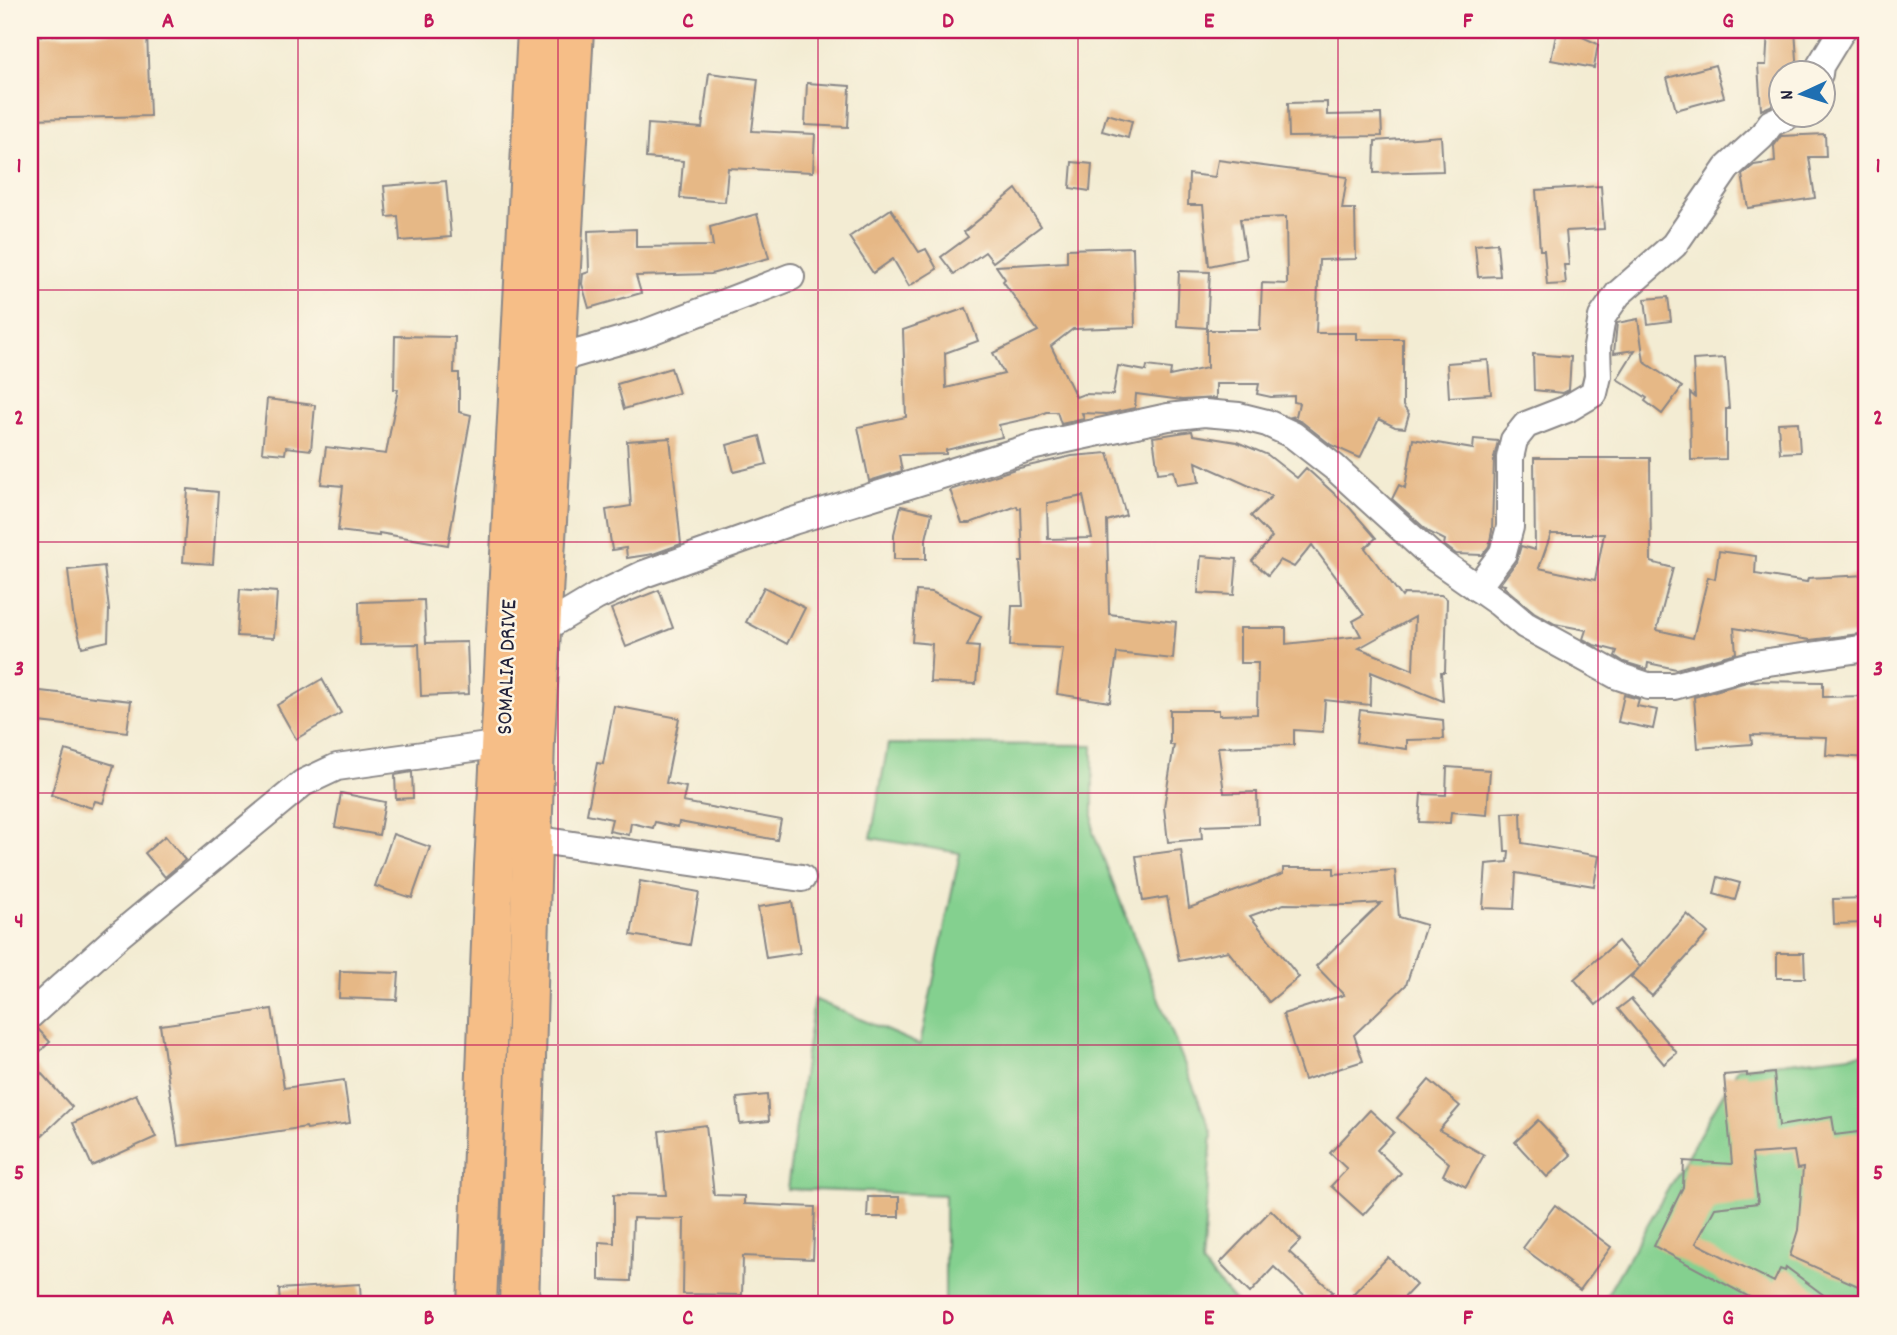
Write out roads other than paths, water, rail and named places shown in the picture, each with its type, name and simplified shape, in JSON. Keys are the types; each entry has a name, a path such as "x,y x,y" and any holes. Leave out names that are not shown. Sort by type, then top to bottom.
{"main road":[{"name":"SOMALIA DRIVE","path":"477,1305 494,866 537,30"},
{"name":"SOMALIA DRIVE","path":"519,1305 532,839 541,630 574,30"}],"street":[{"path":"1824,60 1842,30"},
{"path":"1477,588 1503,553 1510,527 1510,458 1514,439 1526,425 1567,409 1594,393 1598,376 1597,347 1602,317 1618,294 1674,245 1727,168 1768,127"},
{"path":"557,359 643,334 792,277"},
{"path":"541,630 596,597 644,574 793,522 1035,446 1168,417 1204,413 1239,416 1267,423 1293,435 1334,467 1432,556 1525,625 1618,676 1648,686 1674,686 1754,664 1867,648"},
{"path":"30,1015 118,936 303,783 337,767 502,744"},
{"path":"532,839 802,878"}]}
